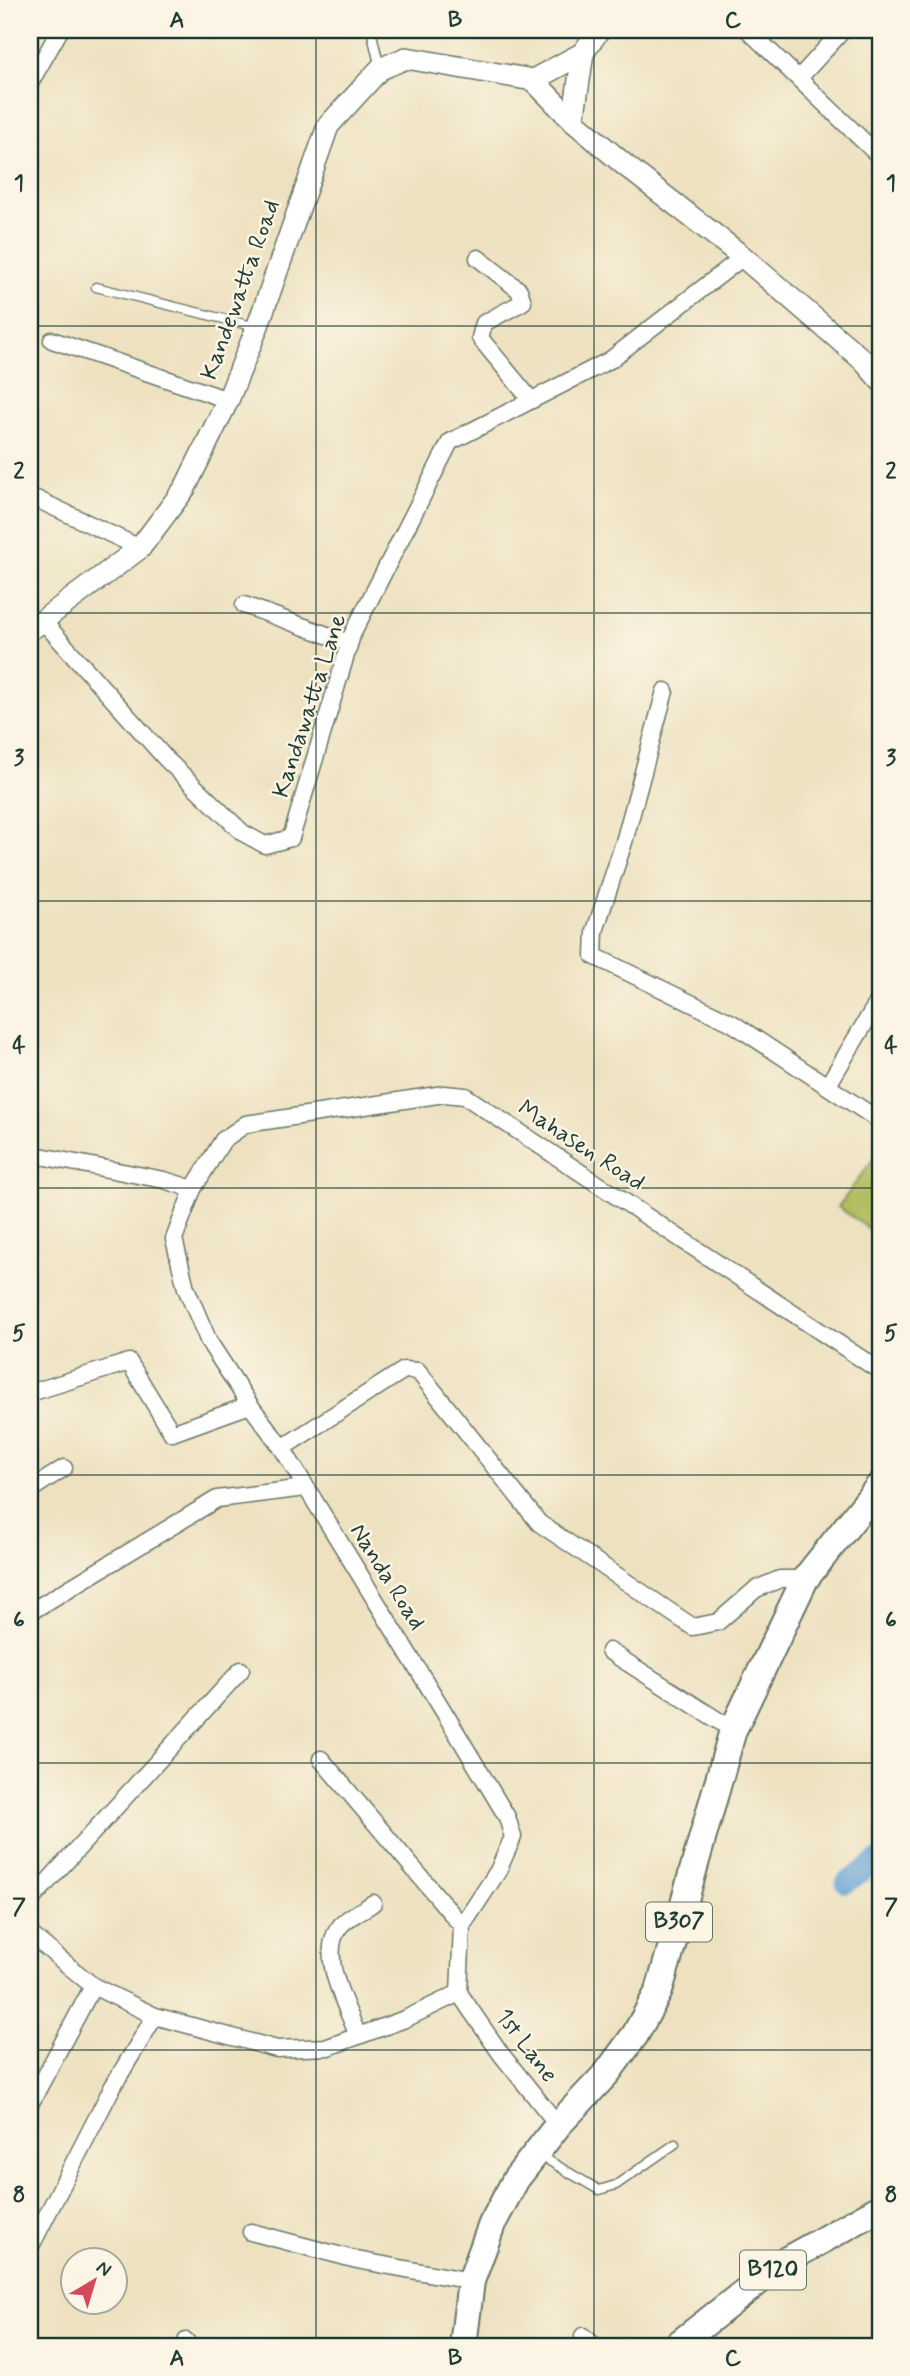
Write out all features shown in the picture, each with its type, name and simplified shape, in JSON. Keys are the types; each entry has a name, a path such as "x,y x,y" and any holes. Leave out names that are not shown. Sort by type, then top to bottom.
{"main road":[{"name":"B307","path":"463,2346 471,2281 492,2224 516,2179 558,2125 607,2073 635,2035 659,1991 733,1730 805,1578 878,1495"},
{"name":"B120","path":"676,2346 783,2262 880,2208"}],"street":[{"path":"30,83 60,30"},
{"path":"573,121 583,53 599,30"},
{"path":"748,30 880,157"},
{"path":"799,78 843,30"},
{"path":"533,80 583,53"},
{"path":"380,69 406,58 533,80 573,121 743,257 864,361 880,380"},
{"name":"Kandewatta Road","path":"36,625 140,548 185,488 228,400 257,328 328,126 380,69"},
{"name":"Kandawatta Lane","path":"36,625 166,760 243,833 265,845 291,838 349,643 450,442 610,360 743,257"},
{"path":"478,258 519,290 523,302 484,323 480,338 531,400"},
{"path":"52,340 228,400"},
{"path":"30,496 140,548"},
{"path":"244,605 349,643"},
{"path":"666,691 624,842 595,931 594,956 732,1023 880,1121"},
{"path":"828,1085 880,998"},
{"name":"Mahasen Road","path":"223,1140 246,1124 443,1094 465,1096 880,1371"},
{"name":"Nanda Road","path":"223,1140 193,1189 174,1239 186,1288 209,1342 282,1448 507,1817 513,1837 498,1871 462,1926 458,1993"},
{"path":"30,1154 164,1180 193,1189"},
{"path":"30,1393 128,1362 172,1433 250,1405"},
{"path":"282,1448 404,1370 418,1371 539,1523 693,1627 718,1622 756,1589 780,1579 805,1578"},
{"path":"30,1490 64,1468"},
{"path":"30,1612 216,1499 305,1488"},
{"path":"609,1651 733,1730"},
{"path":"30,1900 241,1670"},
{"path":"321,1759 462,1926"},
{"path":"358,2036 334,1974 330,1949 341,1926 373,1903"},
{"path":"30,1934 93,1986 155,2016 277,2049 328,2047 405,2019 458,1993"},
{"path":"30,2104 93,1986"},
{"name":"1st Lane","path":"458,1993 501,2054 558,2125"},
{"path":"30,2248 113,2086 155,2016"},
{"path":"251,2232 357,2260 471,2281"}],"lane":[{"path":"372,30 380,69"},
{"path":"96,287 257,328"},
{"path":"536,2154 599,2190 616,2185 676,2144"}],"green space":[{"path":"880,1150 880,1236 838,1207"}],"waterway":[{"path":"846,1883 880,1859"}]}
